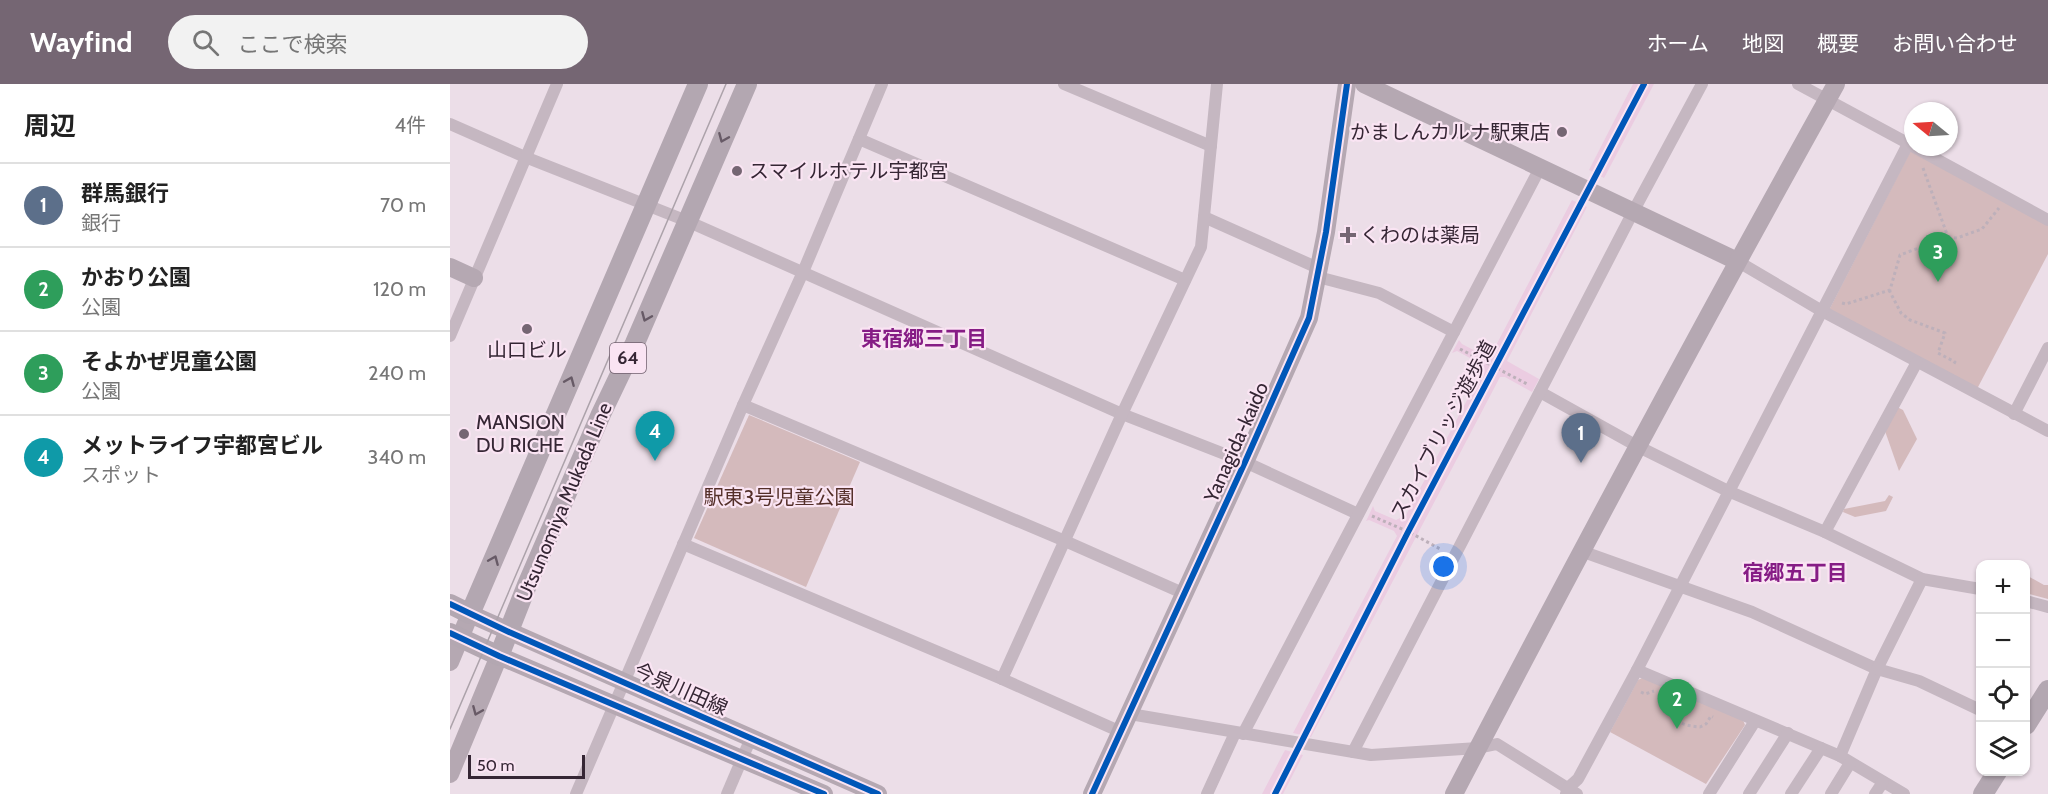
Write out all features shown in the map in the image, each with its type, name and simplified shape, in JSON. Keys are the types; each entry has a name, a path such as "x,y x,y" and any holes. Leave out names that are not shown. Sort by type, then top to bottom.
{"main road":[{"name":"64","path":"470,614 698,84"},
{"name":"Utsunomiya Mukada Line","path":"499,656 601,414 635,343 747,84"},
{"path":"450,604 470,614"},
{"path":"455,636 499,656"},
{"path":"2028,722 2048,690"},
{"path":"1983,794 1994,776"}],"street":[{"path":"450,336 557,84"},
{"path":"576,794 743,405 803,272 882,84"},
{"path":"1064,84 1211,146"},
{"path":"1002,679 1122,414 1201,247 1217,84"},
{"name":"Yanagida-kaido","path":"1092,794 1245,462 1308,318 1326,232 1347,84"},
{"path":"1364,84 1737,261 1822,311 2048,431"},
{"path":"1353,753 1633,212 1702,84"},
{"path":"1798,84 1832,92 1904,141"},
{"path":"1454,794 1637,446 1832,92"},
{"path":"450,124 525,157 687,221 1122,414 1245,462 1359,513"},
{"path":"859,139 1185,280"},
{"path":"1130,714 1353,753 1478,748 1497,744 1570,792 1637,670 1822,311 1907,156"},
{"path":"1931,156 2048,220"},
{"path":"1207,794 1359,513 1540,168"},
{"path":"1204,217 1318,272 1379,293 1451,337"},
{"path":"450,267 474,278"},
{"path":"2014,414 2048,348"},
{"path":"1825,532 1917,362"},
{"path":"1540,392 1637,446 1728,491 1825,532 1922,579 1976,588"},
{"path":"743,405 1185,594"},
{"path":"683,544 1121,732"},
{"path":"1581,551 1752,612 1877,669 1919,681 1976,709"},
{"path":"1840,756 1877,669 1922,579"},
{"path":"2030,602 2048,607"},
{"path":"450,662 455,636 470,614"},
{"name":"今泉川田線","path":"470,614 878,794"},
{"path":"450,774 499,656"},
{"name":"今泉川田線","path":"499,656 824,794"},
{"path":"1637,670 1840,756 1904,794"},
{"path":"1709,794 1755,721"},
{"path":"1749,794 1788,734"},
{"path":"727,794 751,738"},
{"path":"1791,794 1821,748"},
{"path":"1831,794 1851,764"},
{"path":"1875,794 1882,782"}],"path":[{"path":"1924,156 1921,163 1948,237"},
{"path":"1947,378 1954,362 1938,353 1945,333 1910,320 1901,313 1889,290 1900,255 1948,237 1957,238 1982,229 1994,217 2006,197"},
{"path":"1830,297 1846,304 1889,290"},
{"path":"1451,337 1495,368 1540,392"},
{"path":"1359,513 1455,556"},
{"path":"1660,680 1656,690 1671,697 1668,707 1670,713 1673,719 1681,724 1700,727 1706,724 1711,716 1725,722 1730,711"}],"green space":[{"path":"1908,156 1922,156 2048,224 2048,254 1977,389 1829,310"},
{"path":"1897,407 1903,410 1917,439 1899,471 1885,431"},
{"name":"駅東3号児童公園","path":"749,415 860,462 806,587 694,538"},
{"path":"1889,495 1893,497 1886,511 1855,517 1843,512 1844,509 1885,501"},
{"path":"2030,577 2048,585 2048,599 2030,594"},
{"path":"1644,677 1743,720 1745,725 1706,784 1610,732 1638,680"}],"shaded area":[{"path":"1633,84 1654,84 1604,178 1589,170"},
{"path":"1572,200 1587,207 1507,361 1539,379 1532,392 1505,377 1500,377 1311,737 1293,733 1397,536 1394,531 1369,520 1366,521 1373,506 1375,511 1396,520 1406,515 1483,370 1481,364 1457,351 1452,353 1459,340 1462,344 1485,356 1491,355"},
{"path":"1285,750 1303,755 1283,794 1262,794"}],"tram line":[{"path":"450,729 726,84"}],"cycle path":[{"path":"1092,794 1309,318 1326,232 1347,84"},
{"name":"スカイブリッジ遊歩道","path":"1275,794 1407,534 1644,84"},
{"path":"450,604 878,794"},
{"path":"450,633 824,794"}],"place":[{"name":"かましんカルナ駅東店","path":"1562,132"},
{"name":"スマイルホテル宇都宮","path":"737,171"},
{"name":"くわのは薬局","path":"1348,235"},
{"name":"そよかぜ児童公園","path":"1938,282"},
{"name":"山口ビル","path":"527,329"},
{"name":"MANSION DU RICHE","path":"464,434"},
{"name":"メットライフ宇都宮ビル","path":"655,461"},
{"name":"群馬銀行","path":"1581,463"},
{"name":"かおり公園","path":"1677,729"}],"district":[{"name":"東宿郷三丁目","path":"924,339"},
{"name":"宿郷五丁目","path":"1795,573"}]}
